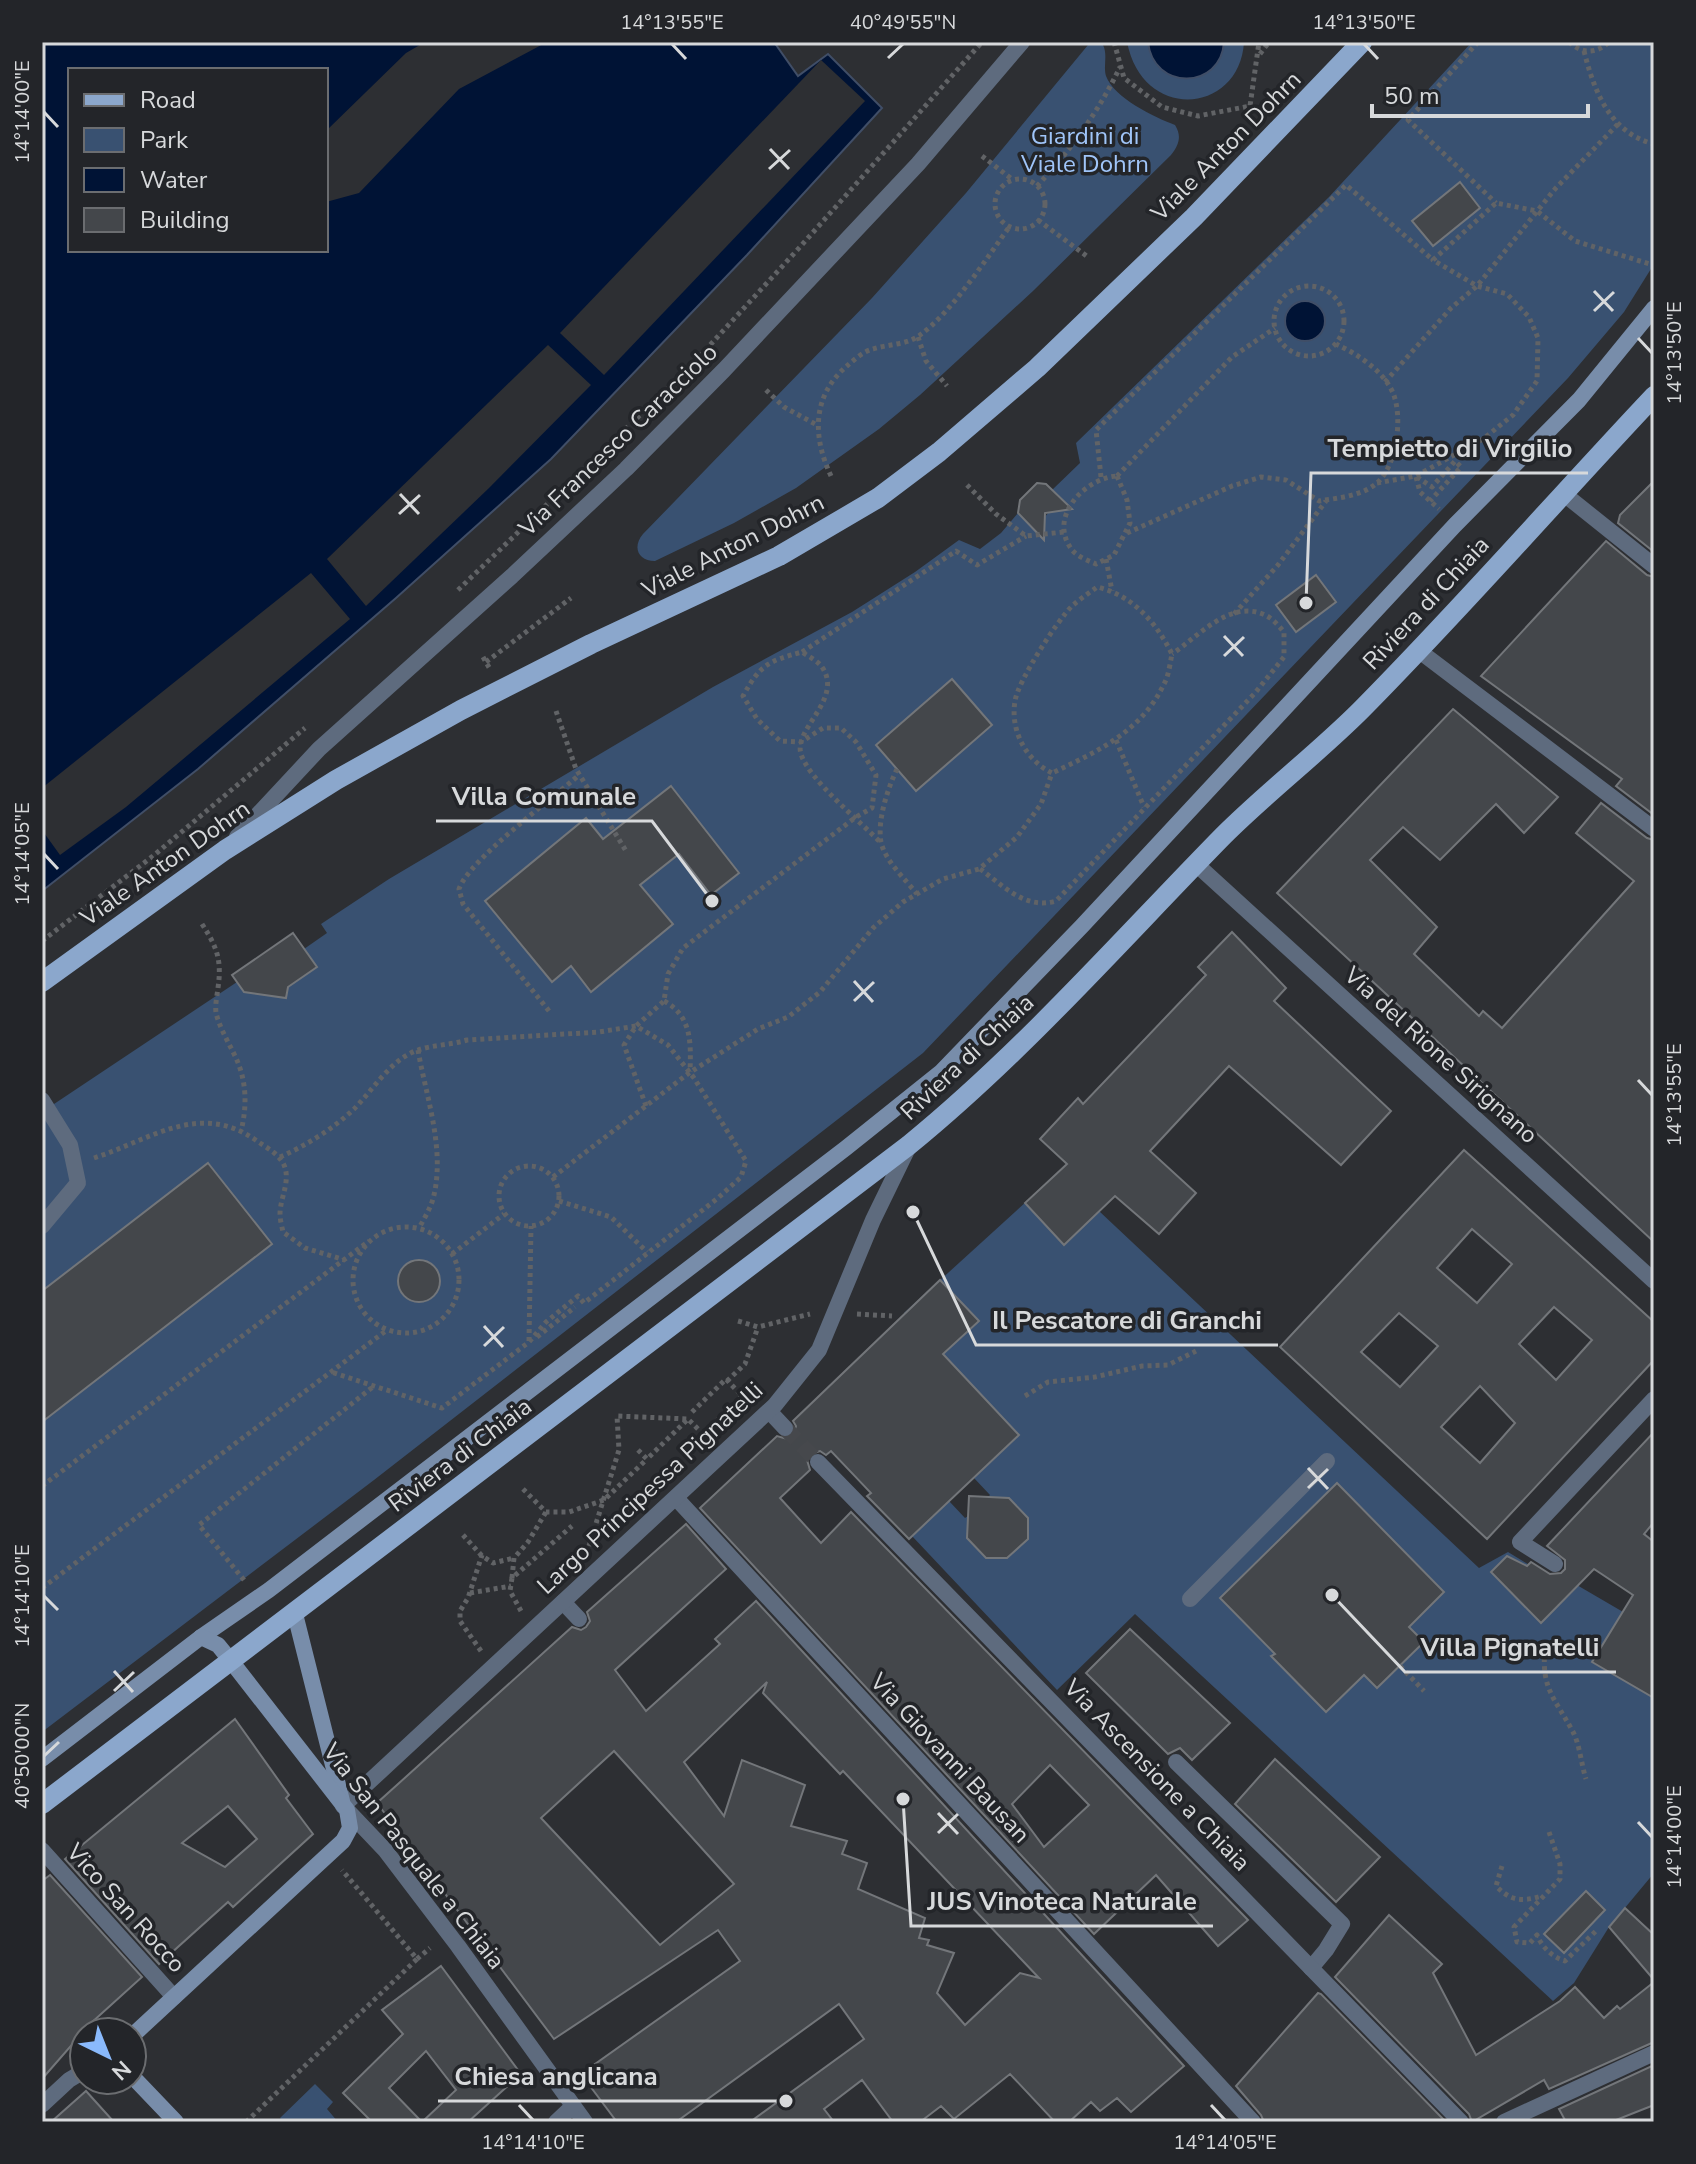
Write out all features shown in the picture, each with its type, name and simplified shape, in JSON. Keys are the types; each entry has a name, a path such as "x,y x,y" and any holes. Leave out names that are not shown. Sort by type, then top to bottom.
{"main road":[{"name":"Viale Anton Dohrn","path":"42,982 225,850 336,780 461,710 591,644 779,556 878,498 939,452 1037,368 1194,217 1362,42"},
{"name":"Riviera di Chiaia","path":"42,1804 909,1145 1003,1063 1245,813 1360,711 1654,396"}],"street":[{"name":"Via Francesco Caracciolo","path":"225,850 319,749 512,576 626,469 724,370 918,164 1022,42"},
{"name":"Riviera di Chiaia","path":"42,1759 201,1637 269,1590 941,1072 1455,525 1579,400 1654,308"},
{"path":"1564,494 1654,566"},
{"path":"1418,650 1654,829"},
{"name":"Via del Rione Sirignano","path":"1196,864 1654,1281"},
{"path":"42,1100 70,1145 78,1183 42,1226"},
{"name":"Largo Principessa Pignatelli","path":"345,1808 769,1411 819,1350 873,1220 909,1145"},
{"path":"1555,1564 1520,1542 1654,1399"},
{"path":"769,1411 785,1428"},
{"path":"1190,1599 1327,1461"},
{"name":"Via Ascensione a Chiaia","path":"818,1462 1461,2122"},
{"name":"Via Giovanni Bausan","path":"676,1498 1253,2122"},
{"path":"563,1602 579,1619"},
{"path":"148,2021 343,1841 350,1828 295,1614"},
{"path":"201,1637 214,1643 231,1661"},
{"name":"Via San Pasquale a Chiaia","path":"231,1661 345,1808 375,1837 585,2122"},
{"path":"1176,1762 1342,1924 1311,1968"},
{"name":"Vico San Rocco","path":"42,1850 174,1997"},
{"path":"1504,2122 1654,2053"},
{"path":"42,2105 68,2081"},
{"path":"148,2093 176,2122"},
{"path":"556,2122 573,2106"}],"path":[{"path":"450,598 688,369 982,42"},
{"path":"1114,42 1124,78 1162,107 1198,116 1250,106 1259,42"},
{"path":"1258,56 1269,42"},
{"path":"1478,42 1408,120 1496,203 1537,211 1575,241 1653,265"},
{"path":"1569,42 1584,51 1601,49 1609,42"},
{"path":"1584,51 1588,68 1609,115 1629,134 1654,144"},
{"path":"1037,186 1066,155 1111,86 1120,66"},
{"path":"1385,382 1451,308 1477,286 1537,211 1618,124"},
{"path":"982,156 1013,180 1030,181 1037,186 1044,199 1044,207 1038,220 1025,228 1010,226 997,214 999,190 1013,180"},
{"path":"1101,477 1096,430 1346,185 1433,260 1477,286 1507,294 1529,317 1538,338 1537,381 1513,415 1483,439 1416,476 1377,483 1347,497 1319,501 1286,480 1261,477 1232,486 1127,533"},
{"path":"1433,260 1496,203"},
{"path":"1038,220 1088,257"},
{"path":"831,476 821,452 817,425 825,389 840,371 871,349 918,337 937,320 1010,226"},
{"path":"1299,287 1322,288 1339,302 1343,312 1344,323 1336,344 1328,351 1304,356 1292,353 1283,345 1275,328 1275,311 1281,300 1299,287"},
{"path":"1117,476 1127,500 1130,523 1114,555 1096,564 1081,558 1070,548 1064,532 1067,515 1079,492 1101,477 1117,476 1232,357 1275,328"},
{"path":"918,337 926,361 947,386"},
{"path":"1336,344 1372,366 1393,392 1397,427 1394,458 1377,483"},
{"path":"766,390 784,407 817,425"},
{"path":"1416,476 1432,487 1455,461 1461,467 1430,501"},
{"path":"1416,476 1420,492 1439,509"},
{"path":"967,485 996,514 1026,536"},
{"path":"1234,614 1278,565 1327,500"},
{"path":"646,1106 624,1045 636,1026 664,1001 668,974 683,948 872,808 876,775 856,742 841,728 823,728 801,742 780,741 757,719 743,696 756,672 780,658 802,652 956,551 977,565 1026,536 1064,532"},
{"path":"1106,559 1112,591"},
{"path":"1052,773 1028,755 1015,726 1015,699 1055,625 1073,605 1097,587 1112,591 1138,607 1162,634 1172,654"},
{"path":"490,669 484,660 571,598"},
{"path":"553,1177 689,1073 758,1029 788,1017 820,992 873,928 903,902 943,879 979,869 1017,837 1041,804 1052,773 1126,734 1146,712 1165,683 1172,654 1217,619 1245,610 1267,615 1284,632 1284,657 1255,693 1056,901 1035,904 1024,900 979,869"},
{"path":"802,652 822,666 827,682 822,706 801,742 801,753 811,772 881,843 917,894"},
{"path":"556,711 579,775 626,851"},
{"path":"42,941 175,838 307,725"},
{"path":"1116,740 1144,807"},
{"path":"881,843 883,810 897,769"},
{"path":"549,1011 463,904 459,889 473,868 503,839 579,775"},
{"path":"202,924 217,947 220,973 215,1010 245,1085 245,1115 241,1131"},
{"path":"664,1001 681,1013 691,1036 689,1073"},
{"path":"280,1157 353,1110 378,1081 401,1060 418,1050 467,1040 599,1032 636,1026 668,1045 746,1161 741,1177 584,1303 578,1296 546,1322 529,1342"},
{"path":"418,1050 434,1125 435,1167 433,1199 419,1228"},
{"path":"74,1165 191,1122 222,1122 280,1157 286,1169 280,1213 283,1232 305,1248 345,1260"},
{"path":"533,1165 553,1177 559,1191 559,1201 550,1218 531,1226 511,1221 504,1214 499,1205 500,1184 513,1169 533,1165"},
{"path":"559,1201 611,1217 647,1252"},
{"path":"452,1254 504,1214"},
{"path":"42,1486 369,1241 384,1231 401,1226 419,1228 435,1235 452,1254 459,1279 449,1311 421,1331 404,1333 387,1330 365,1314 353,1290 353,1273 358,1255 369,1241"},
{"path":"529,1342 531,1226"},
{"path":"331,1372 442,1408 575,1307"},
{"path":"738,1321 758,1327 823,1311"},
{"path":"844,1314 892,1316"},
{"path":"692,1412 745,1364 758,1327"},
{"path":"42,1588 387,1330"},
{"path":"1025,1396 1048,1382 1095,1377 1142,1366 1168,1365 1196,1351"},
{"path":"587,1551 619,1450 617,1416 688,1419 703,1434 742,1396 727,1381"},
{"path":"245,1582 199,1525 374,1386"},
{"path":"728,1410 738,1419"},
{"path":"523,1489 546,1512 569,1512 604,1500 688,1419"},
{"path":"638,1450 647,1459"},
{"path":"463,1535 493,1563 514,1558 546,1512"},
{"path":"470,1593 512,1582 572,1526"},
{"path":"482,1555 470,1593 460,1611 460,1621 483,1656"},
{"path":"514,1558 510,1591 526,1619"},
{"path":"1545,1650 1543,1672 1552,1701 1574,1733 1586,1779"},
{"path":"1400,1666 1424,1691"},
{"path":"1549,1832 1560,1864 1560,1879 1514,1927 1517,1942 1530,1943 1537,1935 1540,1943 1556,1958 1565,1961 1597,1930"},
{"path":"1502,1866 1496,1886 1507,1897 1526,1900 1543,1896"},
{"path":"341,1869 417,1959"},
{"path":"246,2122 430,1948"}],"green space":[{"name":"Giardini di Viale Dohrn","path":"1098,42 1104,49 1106,76 1117,92 1146,112 1175,125 1179,140 1171,155 1033,291 879,429 796,488 734,523 655,561 644,559 637,548 643,534 872,298 966,193 1088,45"},
{"path":"1127,42 1148,42 1149,50 1223,50 1224,42 1244,42 1238,66 1226,84 1209,95 1190,99 1170,97 1151,86 1136,68"},
{"path":"1472,42 1654,42 1654,264 1624,312 1568,378 923,1053 374,1480 42,1732 42,1112 237,982 268,985 266,995 286,998 288,987 316,968 304,949 327,933 321,924 389,879 713,687 852,612 959,540 980,549 1001,533 1018,513 1031,527 1044,527 1044,518 1060,498 1052,490 1080,463 1076,443 1329,197"},
{"path":"1060,1171 1479,1568 1508,1552 1557,1582 1570,1581 1654,1630 1654,1873 1609,1927 1574,1983 1553,2001 1135,1614 1057,1690 912,1536 949,1501 965,1518 968,1516 967,1538 986,1558 1007,1558 1028,1539 1028,1518 1009,1498 988,1497 990,1495 974,1478 1019,1435 904,1313"},
{"path":"315,2084 333,2102 327,2109 338,2122 283,2122 280,2118"}],"water":[{"path":"42,42 774,42 798,76 828,54 882,108 747,255 551,459 198,769 42,891"},
{"path":"1148,42 1224,42 1220,58 1212,69 1200,76 1187,78 1173,76 1162,69 1153,58"},
{"path":"1305,301 1319,307 1325,321 1319,335 1305,341 1291,335 1285,321 1291,307"}],"pier":[{"path":"425,42 547,42 459,89 359,193 328,201 328,129 406,53"},
{"path":"821,60 865,101 604,375 560,333"},
{"path":"548,345 591,385 366,606 327,559"},
{"path":"311,573 350,619 126,807 60,855 42,830 42,788"}],"building":[{"path":"1460,182 1480,208 1433,246 1412,221"},
{"path":"1654,481 1654,552 1618,523 1620,515"},
{"path":"1037,483 1046,484 1072,509 1045,513 1044,540 1018,513 1020,500"},
{"path":"1606,541 1647,575 1654,577 1654,815 1616,786 1622,779 1481,676"},
{"path":"1316,575 1336,602 1296,632 1276,605"},
{"path":"952,679 992,725 916,791 876,745"},
{"path":"1453,709 1558,797 1524,833 1496,804 1440,860 1403,827 1370,860 1437,927 1414,954 1479,1016 1483,1011 1502,1028 1634,881 1576,833 1601,803 1654,840 1654,1242 1277,893"},
{"path":"671,786 739,873 711,895 679,854 640,885 673,924 591,992 571,966 552,982 485,901 586,818 603,839"},
{"path":"1232,932 1286,988 1274,1001 1391,1111 1341,1165 1229,1066 1150,1151 1196,1193 1159,1234 1115,1196 1064,1245 1025,1203 1067,1164 1040,1139 1078,1098 1083,1104 1206,975 1198,967"},
{"path":"293,933 317,967 288,987 286,998 244,992 232,975"},
{"path":"1464,1150 1654,1322 1654,1360 1487,1539 1280,1347","holes":["1472,1229 1512,1264 1477,1303 1437,1268","1554,1307 1592,1340 1556,1380 1519,1344","1399,1313 1438,1346 1400,1387 1361,1352","1480,1386 1515,1423 1480,1463 1441,1427"]},
{"path":"208,1163 272,1244 42,1422 42,1291"},
{"path":"419,1260 434,1266 440,1281 434,1296 419,1302 404,1296 398,1281 404,1266"},
{"path":"940,1280 979,1321 943,1354 1019,1435 909,1539 867,1496 871,1493 831,1451 826,1455 820,1451 811,1454 807,1460 810,1470 780,1498 821,1543 851,1512 1248,1920 1218,1946 1156,1875 1094,1934 700,1508 777,1436 787,1439 793,1435 796,1426 793,1421","holes":["1050,1765 1089,1805 1044,1847 1012,1804"]},
{"path":"1654,1432 1654,1522 1644,1534 1654,1542 1654,1698 1592,1662 1633,1595 1594,1569 1541,1623 1491,1572 1507,1556 1527,1566 1531,1562 1550,1574 1561,1573 1565,1569 1565,1560 1547,1546"},
{"path":"1337,1483 1444,1592 1409,1627 1424,1642 1377,1688 1364,1675 1326,1712 1220,1598"},
{"path":"969,1496 1009,1498 1028,1518 1028,1539 1007,1558 986,1558 967,1538"},
{"path":"686,1524 726,1569 615,1670 646,1711 720,1644 715,1639 756,1601 1184,2066 1131,2112 1117,2098 1100,2111 1091,2102 1069,2122 1055,2122 1010,2074 954,2119 941,2106 920,2122 893,2122 862,2080 824,2109 834,2122 750,2122 864,2039 839,2004 676,2122 617,2122 581,2074 740,1961 718,1930 554,2039 377,1803 572,1627 581,1630 586,1627 590,1621 587,1612","holes":["767,1682 763,1693 840,1774 843,1771 1039,1978 1020,1973 965,2025 937,1993 954,1953 927,1945 929,1940 919,1938 925,1918 858,1889 867,1863 842,1854 847,1841 791,1826 805,1785 742,1760 724,1816 684,1762","614,1751 734,1884 660,1945 541,1818"]},
{"path":"1130,1629 1230,1723 1192,1760 1180,1748 1168,1754 1086,1673"},
{"path":"235,1719 313,1834 233,1907 228,1902 159,1964 65,1859","holes":["228,1806 257,1839 225,1867 182,1843"]},
{"path":"1275,1759 1380,1857 1336,1902 1235,1804"},
{"path":"50,1875 142,1977 99,2016 68,2016 68,2049 42,2079 42,1881"},
{"path":"1586,1891 1605,1910 1564,1953 1544,1934"},
{"path":"1625,1908 1654,1935 1654,1980 1609,1927"},
{"path":"1389,1915 1442,1964 1433,1973 1476,2055 1560,2001 1575,1987 1604,2018 1654,1982 1654,2042 1549,2089 1544,2080 1472,2122 1469,2114 1335,1977"},
{"path":"441,1966 521,2074 468,2122 422,2122 372,2122 343,2093 403,2034 382,2010","holes":["426,2051 456,2090 422,2122 389,2088"]},
{"path":"1318,1993 1446,2122 1264,2122 1236,2086"},
{"path":"1654,2065 1654,2105 1611,2122 1566,2122 1559,2109"},
{"path":"80,2096 91,2096 114,2122 51,2122"}],"tunnel":[{"path":"785,1428 818,1462"}],"place":[{"name":"Tempietto di Virgilio","path":"1306,603"},
{"name":"Villa Comunale","path":"712,901"},
{"name":"Il Pescatore di Granchi","path":"913,1212"},
{"name":"Villa Pignatelli","path":"1332,1595"},
{"name":"JUS Vinoteca Naturale","path":"903,1799"},
{"name":"Chiesa anglicana","path":"786,2101"}]}
